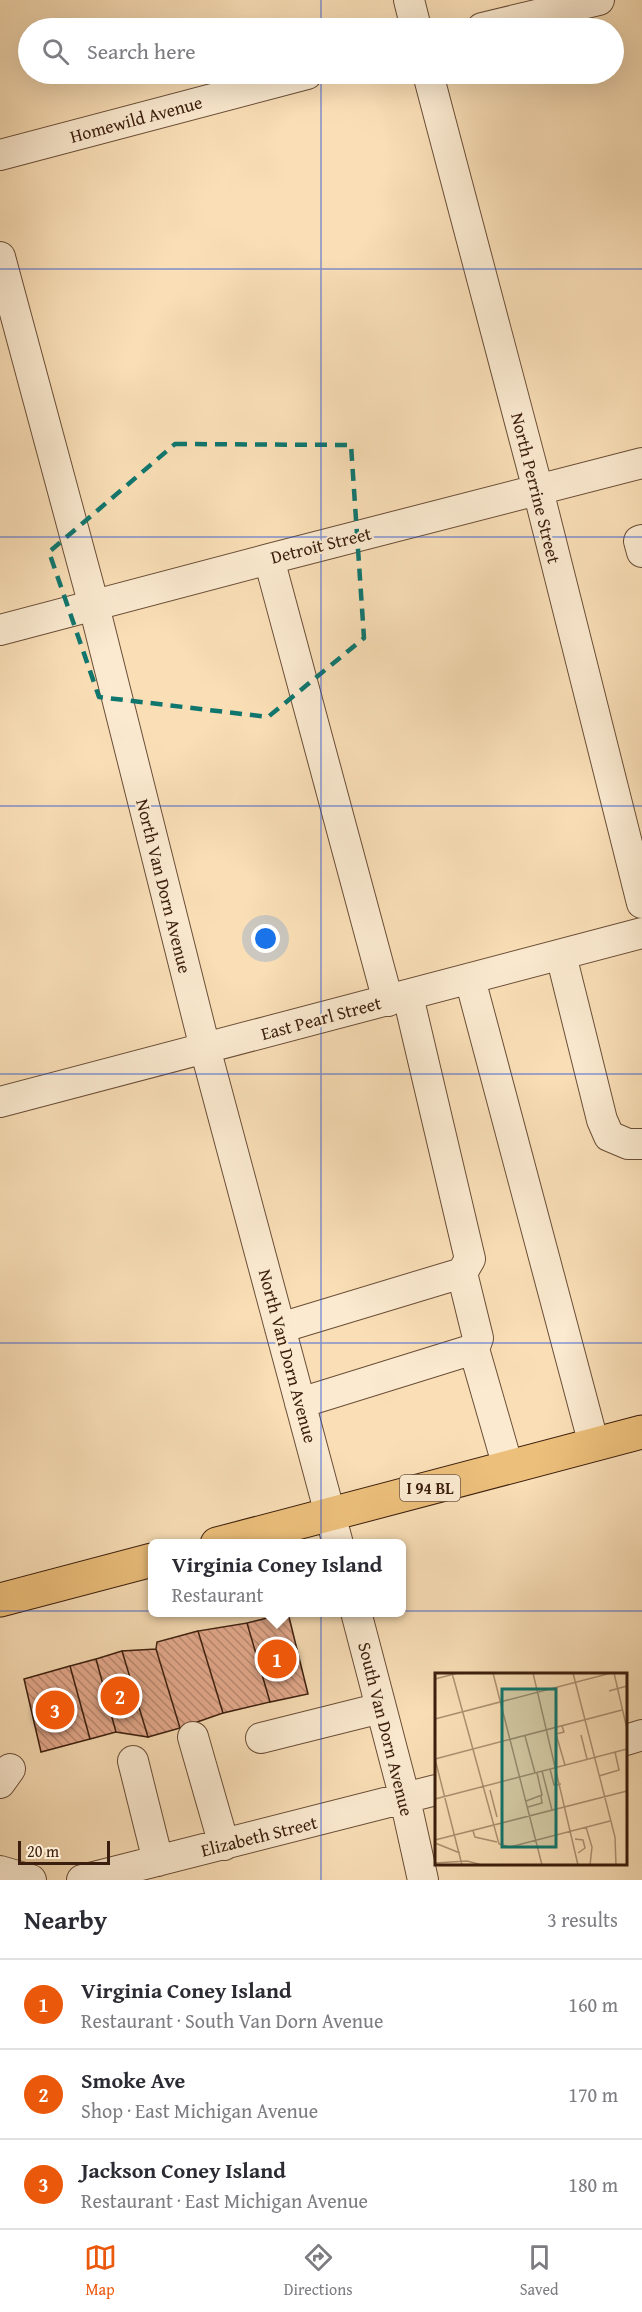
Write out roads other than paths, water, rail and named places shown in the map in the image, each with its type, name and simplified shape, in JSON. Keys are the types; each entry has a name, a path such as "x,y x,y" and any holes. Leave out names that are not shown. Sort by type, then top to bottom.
{"main road":[{"name":"I 94 BL","path":"257,1539 334,1529 508,1467 642,1432"},
{"path":"0,1600 148,1561"}],"street":[{"path":"408,0 413,18"},
{"path":"524,18 599,0"},
{"name":"Homewild Avenue","path":"0,155 270,84"},
{"name":"North Perrine Street","path":"431,84 538,490 642,903"},
{"name":"North Van Dorn Avenue","path":"0,257 94,606 205,1048 334,1529"},
{"name":"Detroit Street","path":"0,630 642,463"},
{"path":"642,540 639,541 642,552"},
{"path":"269,559 398,998 470,1259 462,1273 280,1328"},
{"name":"East Pearl Street","path":"0,1102 642,933"},
{"path":"561,955 602,1120 609,1136 628,1144 642,1144"},
{"path":"470,979 594,1445"},
{"path":"462,1273 478,1338 474,1349 508,1467"},
{"path":"300,1403 474,1349"},
{"name":"South Van Dorn Avenue","path":"357,1617 405,1799 423,1880"},
{"path":"261,1738 381,1708"},
{"path":"627,1740 642,1735"},
{"path":"193,1737 224,1845"},
{"path":"133,1761 158,1861"},
{"name":"Elizabeth Street","path":"82,1880 435,1790"},
{"path":"0,1871 31,1880"}],"place":[{"name":"Virginia Coney Island","path":"277,1659"},
{"name":"Smoke Ave","path":"120,1696"},
{"name":"Jackson Coney Island","path":"55,1710"}]}
